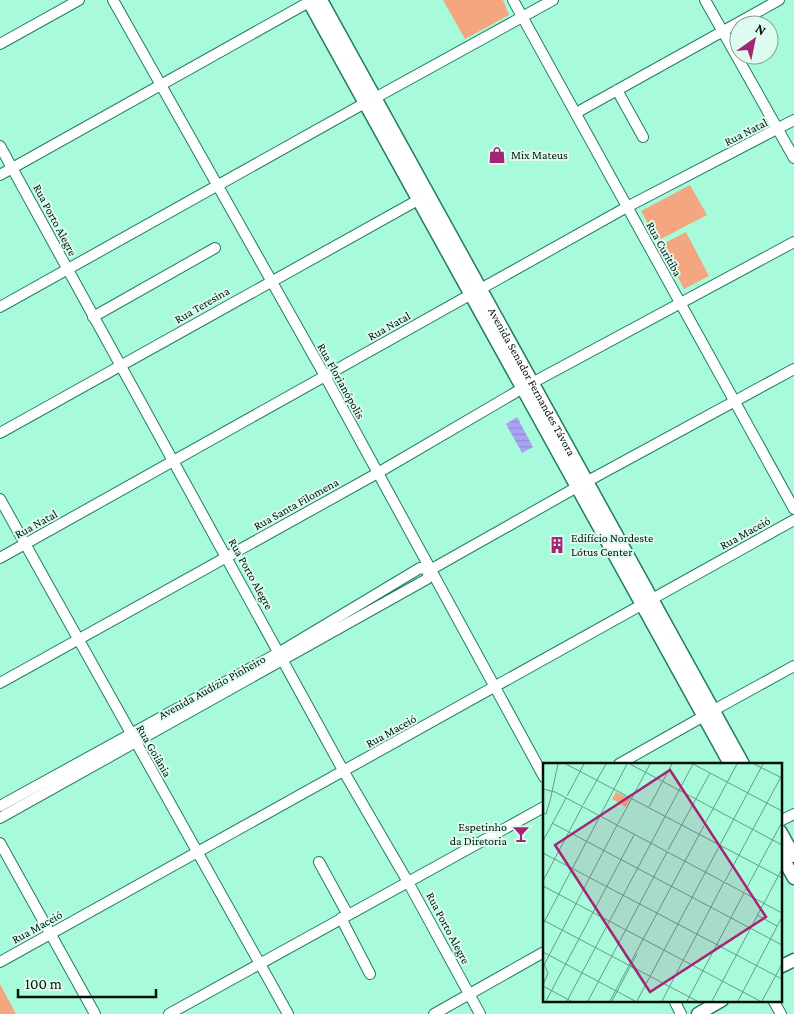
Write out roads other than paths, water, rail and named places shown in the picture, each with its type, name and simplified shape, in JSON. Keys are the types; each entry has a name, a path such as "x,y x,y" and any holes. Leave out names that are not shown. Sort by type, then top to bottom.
{"main road":[{"name":"Avenida Senador Fernandes Távora","path":"313,1 370,100 709,713 742,763"},
{"name":"Avenida Senador Fernandes Távora","path":"370,100 418,200 475,292"},
{"name":"Avenida Senador Fernandes Távora","path":"709,713 730,763"},
{"path":"782,835 794,856"},
{"path":"782,857 794,878"},
{"path":"782,966 794,960"},
{"path":"698,1014 719,1002"}],"street":[{"path":"0,44 79,0"},
{"name":"Rua Florianópolis","path":"113,0 325,376 376,474 543,774"},
{"name":"Rua Curitiba","path":"513,0 794,510"},
{"path":"0,308 370,100 553,0"},
{"path":"704,0 794,158"},
{"path":"576,112 779,0"},
{"path":"0,175 313,1"},
{"path":"617,90 643,137"},
{"name":"Rua Natal","path":"0,558 627,207 794,120"},
{"name":"Rua Porto Alegre","path":"0,146 120,367 480,1014"},
{"name":"Rua Teresina","path":"0,433 418,200"},
{"name":"Rua Santa Filomena","path":"0,683 376,474 528,385 794,242"},
{"path":"93,317 216,248"},
{"name":"Avenida Audízio Pinheiro","path":"0,818 78,770 282,657 357,613 427,579 430,570 582,484 794,369"},
{"name":"Rua Goiânia","path":"0,500 288,1014"},
{"name":"Rua Maceió","path":"0,962 794,520"},
{"path":"621,763 794,666"},
{"name":"Avenida Audízio Pinheiro","path":"0,806 78,770"},
{"path":"169,1014 543,808"},
{"path":"782,820 794,814"},
{"path":"0,842 95,1014"},
{"path":"319,862 370,974"},
{"path":"434,1014 543,953"},
{"path":"675,1002 681,1014"},
{"path":"774,1002 781,1014"}],"place":[{"name":"Mix Mateus","path":"497,155"},
{"name":"Edifício Nordeste Lótus Center","path":"557,545"},
{"name":"Espetinho da Diretoria","path":"521,834"}]}
